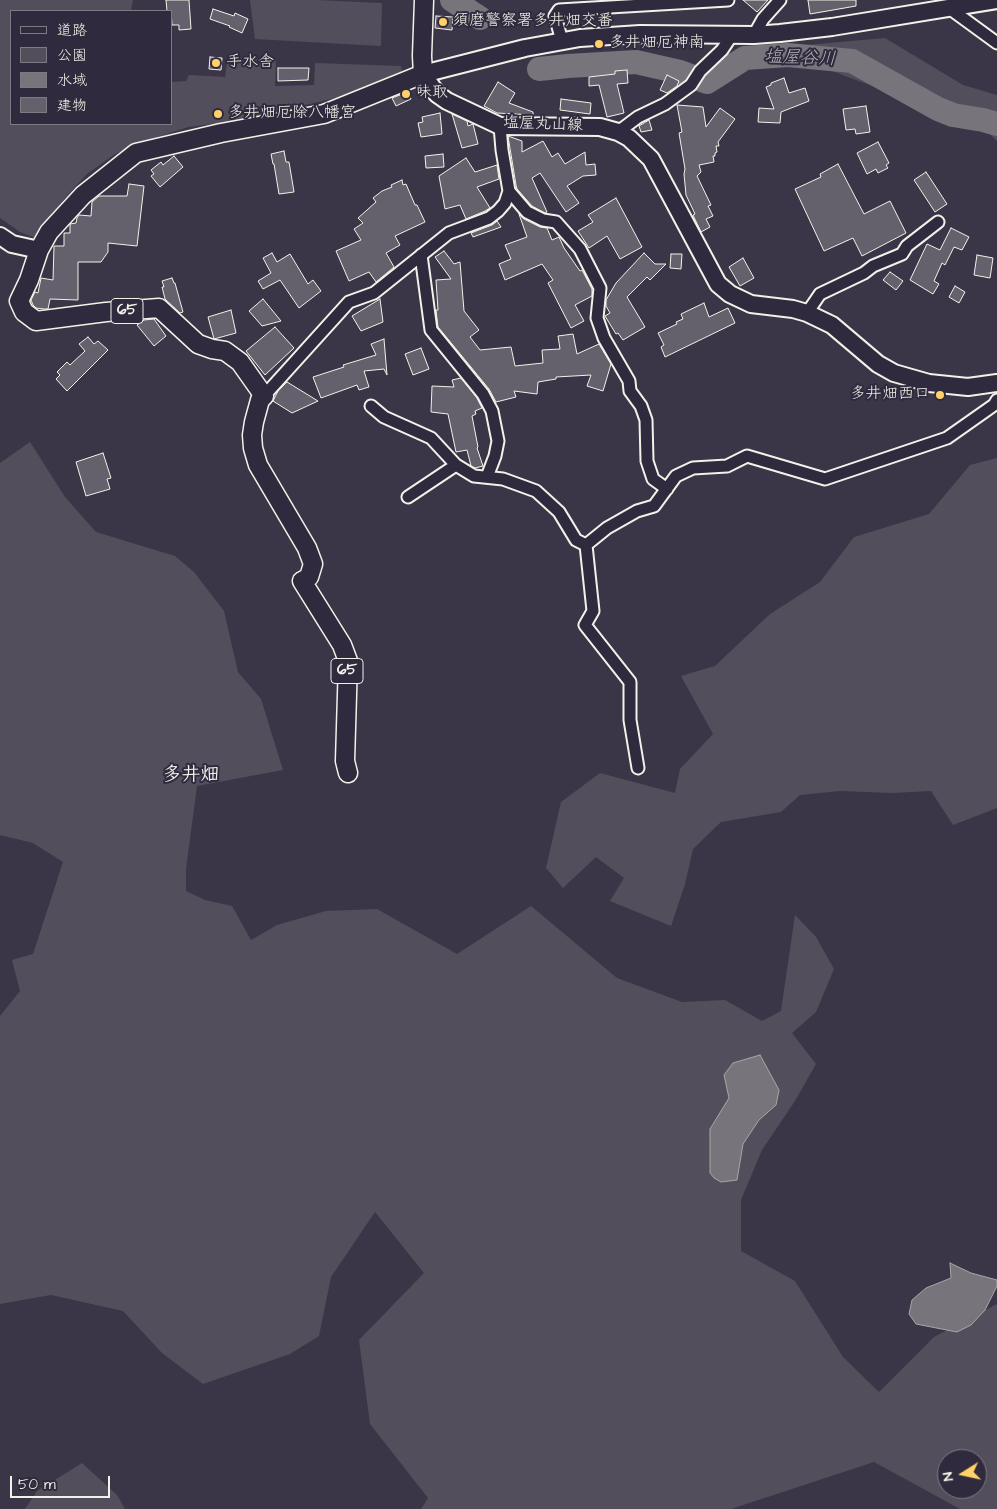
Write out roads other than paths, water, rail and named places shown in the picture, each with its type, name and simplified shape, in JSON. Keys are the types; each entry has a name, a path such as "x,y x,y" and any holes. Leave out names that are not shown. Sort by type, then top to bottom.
{"main road":[{"path":"423,74 424,0"},
{"name":"65","path":"348,773 345,761 348,661 342,645 302,581 309,577 313,564 307,548 258,465 253,448 252,435 260,400 264,396 240,362 225,351 198,344 159,308 36,320 24,312 19,301 29,280 39,250 49,232 83,195 136,153 222,133 324,114 423,74"}],"street":[{"path":"562,41 555,16 559,10 728,0"},
{"path":"754,35 763,18 780,0"},
{"path":"423,74 501,53 562,41 625,34 754,35 832,27 997,0"},
{"path":"949,8 997,42"},
{"path":"618,132 638,117 665,104 691,85 700,71 722,50 732,35"},
{"name":"塩屋丸山線","path":"423,74 437,94 447,101 500,126 600,128 618,132 637,144 651,159 718,284 730,294 751,304 793,309 807,313 832,325 878,364 894,373 929,383 968,387 997,383"},
{"path":"264,396 349,302 374,292 449,233 489,218 505,203 509,190 500,126"},
{"path":"509,190 527,212 543,220 556,222 580,249 600,288 597,318 604,338 629,381 630,391 641,406 646,420 647,461 653,479 667,488"},
{"path":"807,313 820,294 858,276 873,266 902,254 907,246 938,222"},
{"path":"0,236 12,244 39,250"},
{"path":"421,255 431,330 483,394 492,411 498,441 496,456 487,477"},
{"path":"586,545 607,528 637,511 654,506 676,476 693,468 727,466 747,456 825,479 947,438 994,405 997,400"},
{"path":"371,406 384,417 431,438 456,465 474,476 503,478 536,491 559,512 576,540 586,545"},
{"path":"408,497 456,465"},
{"path":"586,545 593,611 585,625 630,682 630,720 638,768"}],"water":[{"path":"760,1055 779,1090 776,1105 759,1120 743,1144 737,1180 721,1182 710,1173 710,1129 729,1098 724,1075 733,1063"},
{"path":"950,1263 971,1273 997,1280 997,1286 985,1310 971,1325 957,1332 916,1324 909,1314 912,1300 926,1288 951,1278"}],"waterway":[{"name":"塩屋谷川","path":"452,0 480,18"},
{"name":"塩屋谷川","path":"539,69 636,62 680,72 707,82 745,58 788,55 852,61 938,109 953,115 997,124"}],"place":[{"name":"須磨警察署多井畑交番","path":"443,22"},
{"name":"多井畑厄神南","path":"599,44"},
{"name":"手水舎","path":"216,63"},
{"name":"味取","path":"406,94"},
{"name":"多井畑厄除八幡宮","path":"218,114"},
{"name":"多井畑西口","path":"940,395"}],"district":[{"name":"多井畑","path":"191,776"}]}
